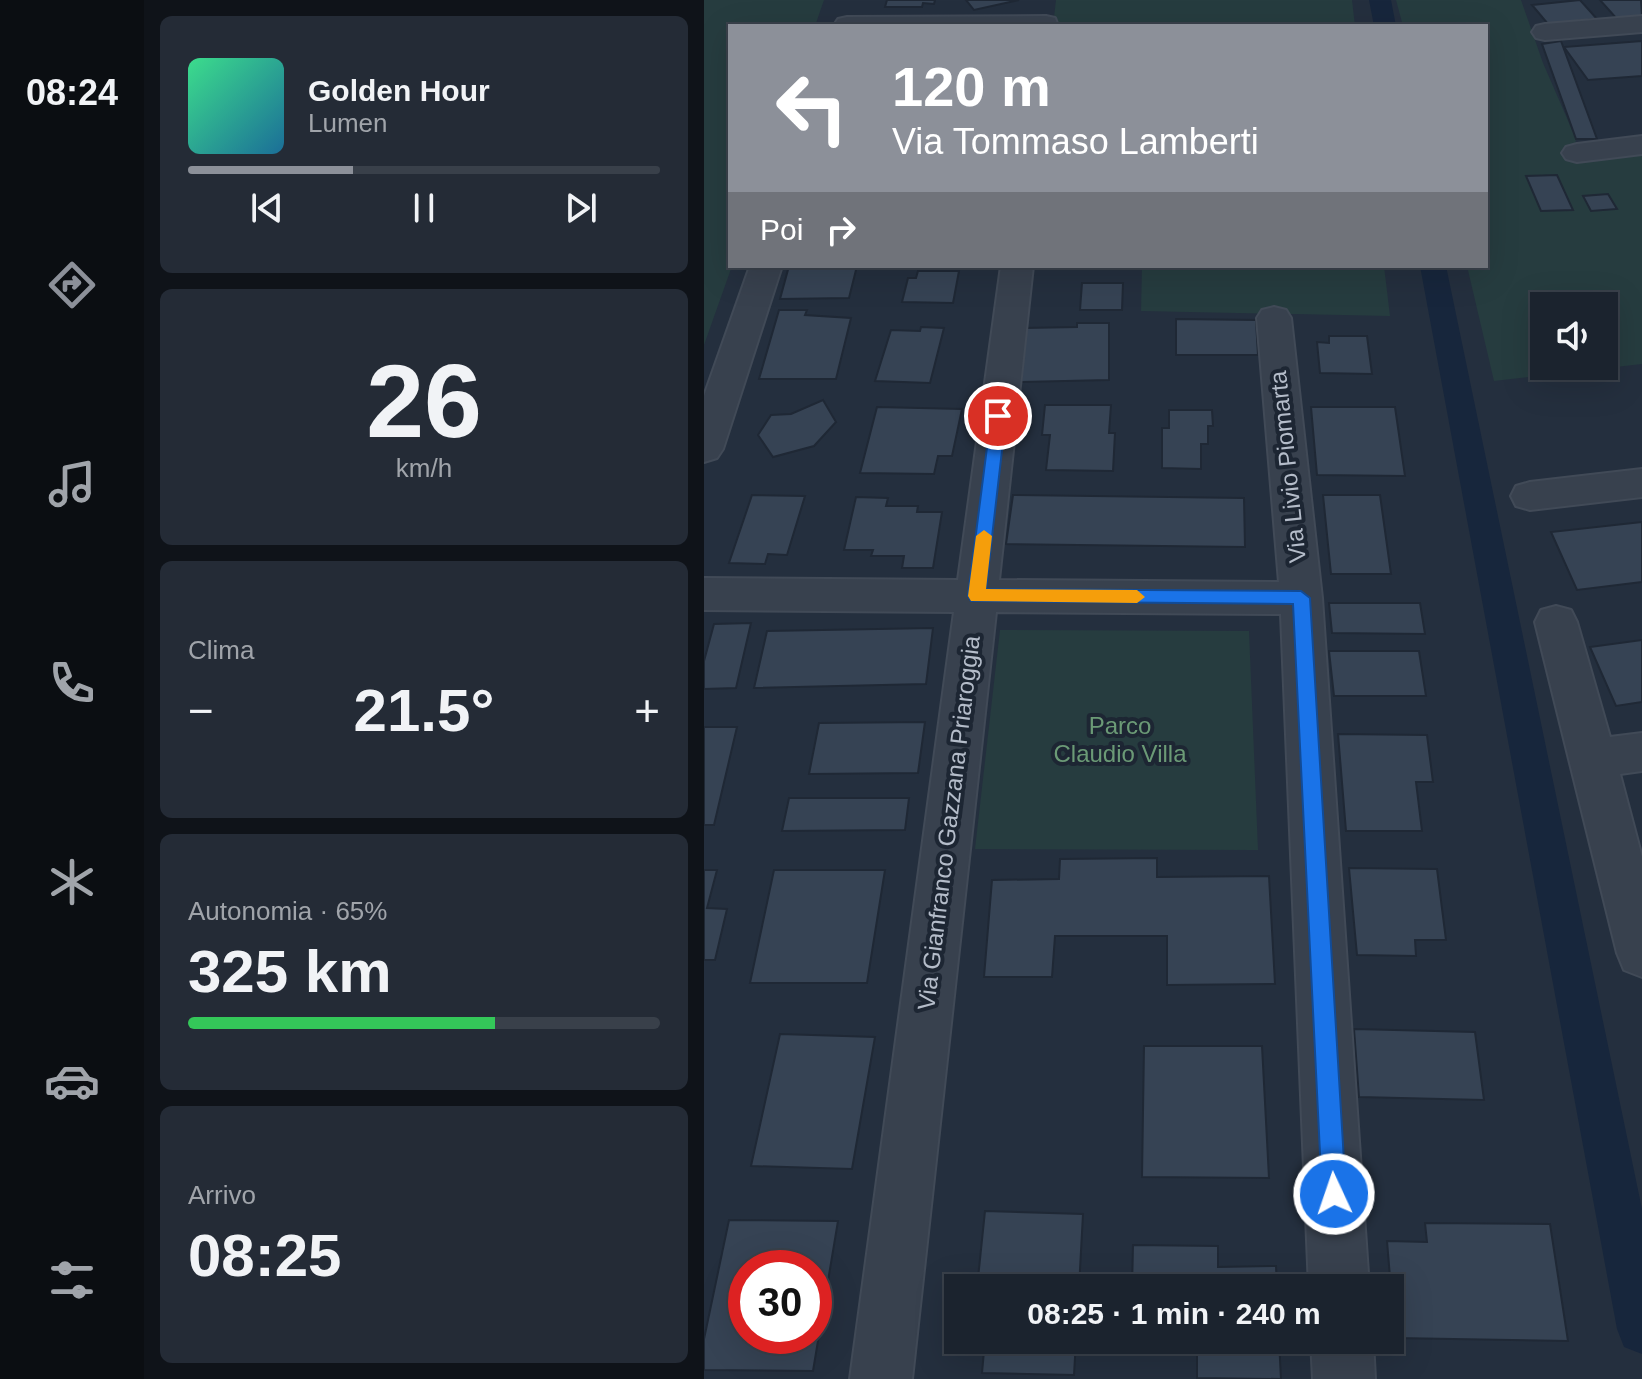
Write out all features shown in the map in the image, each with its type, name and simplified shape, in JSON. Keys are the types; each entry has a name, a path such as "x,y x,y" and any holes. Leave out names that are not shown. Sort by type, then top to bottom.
{"street":[{"path":"848,24 854,0"},
{"path":"891,24 1047,17"},
{"path":"1545,32 1642,24"},
{"path":"1577,153 1642,145"},
{"path":"704,449 765,268"},
{"name":"Via Gianfranco Gazzana Priaroggia","path":"881,1379 1017,268"},
{"name":"Via Livio Piomarta","path":"1274,318 1301,598 1338,1274"},
{"path":"1530,496 1642,483"},
{"path":"704,594 1301,598"},
{"path":"1556,622 1642,953"},
{"path":"1593,759 1642,752"},
{"path":"1343,1354 1344,1379"}],"green space":[{"path":"704,0 824,0 816,24 728,24 728,268 731,268 704,345"},
{"path":"1056,0 1352,0 1355,24 1053,24"},
{"path":"1396,0 1521,0 1543,63 1576,139 1575,146 1642,151 1642,364 1618,367 1618,292 1530,292 1530,377 1494,381 1467,268 1488,268 1488,24 1402,24"},
{"path":"1142,268 1384,268 1390,316 1141,311"},
{"name":"Parco Claudio Villa","path":"1000,630 1249,631 1258,850 975,849"}],"building":[{"path":"887,0 935,0 934,4 923,3 922,7 885,7"},
{"path":"966,0 1019,0 974,10"},
{"path":"1580,0 1597,19 1548,24 1532,5"},
{"path":"1600,0 1641,0 1642,16 1617,19"},
{"path":"1561,41 1597,139 1576,139 1542,44"},
{"path":"1642,41 1642,76 1588,80 1564,47"},
{"path":"1557,175 1573,210 1541,211 1526,176"},
{"path":"1608,194 1617,209 1591,211 1583,196"},
{"path":"788,268 856,268 849,298 780,299"},
{"path":"918,271 959,271 953,303 902,302 908,278 916,278"},
{"path":"1082,283 1123,283 1122,310 1080,310"},
{"path":"779,310 807,310 805,315 851,318 836,379 759,379"},
{"path":"1176,319 1256,320 1258,355 1176,355"},
{"path":"1077,323 1109,323 1109,380 1021,382 1024,328 1077,327"},
{"path":"921,327 944,328 930,383 875,381 891,330 920,331"},
{"path":"1329,336 1367,336 1372,374 1320,373 1317,342 1329,343"},
{"path":"823,400 836,422 814,446 773,457 758,435 771,415 791,414"},
{"path":"1045,405 1111,405 1109,433 1115,433 1113,471 1046,470 1050,435 1042,435"},
{"path":"877,407 962,409 952,456 938,456 934,474 860,473"},
{"path":"1311,407 1395,407 1405,476 1317,475"},
{"path":"1169,410 1212,410 1213,426 1208,426 1208,444 1201,444 1201,469 1162,468 1162,428 1169,428"},
{"path":"752,495 805,496 787,555 768,554 765,564 729,563"},
{"path":"1013,495 1244,498 1245,547 1006,544"},
{"path":"1323,495 1380,495 1391,574 1331,574"},
{"path":"856,497 888,498 886,506 918,506 917,512 942,512 933,568 902,568 904,556 871,556 873,550 844,550"},
{"path":"1642,522 1642,582 1577,590 1551,532"},
{"path":"1329,603 1420,603 1425,634 1332,633"},
{"path":"751,623 736,688 704,689 704,661 714,624"},
{"path":"933,628 926,684 754,688 767,631"},
{"path":"1642,640 1642,702 1616,706 1590,647"},
{"path":"1329,651 1419,651 1426,696 1334,696"},
{"path":"925,722 918,773 809,774 819,723"},
{"path":"704,727 737,727 714,825 704,825"},
{"path":"1338,734 1427,735 1433,782 1416,782 1422,831 1346,831"},
{"path":"789,798 909,798 905,830 782,831"},
{"path":"1157,858 1157,877 1269,876 1275,984 1167,985 1167,936 1055,936 1052,977 984,977 992,880 1059,879 1060,859"},
{"path":"1349,868 1437,869 1446,940 1415,940 1416,956 1357,955"},
{"path":"704,870 717,870 707,908 727,909 715,960 704,960"},
{"path":"774,870 885,870 867,983 750,983"},
{"path":"1354,1029 1475,1032 1484,1100 1359,1097"},
{"path":"780,1034 875,1037 852,1169 751,1166"},
{"path":"1144,1046 1262,1046 1269,1178 1142,1177"},
{"path":"985,1211 1083,1214 1080,1274 978,1274"},
{"path":"729,1220 838,1221 832,1257 832,1250 728,1250 728,1354 816,1354 813,1371 704,1370 704,1339"},
{"path":"1425,1223 1550,1224 1568,1341 1404,1338 1404,1274 1390,1274 1387,1241 1427,1242"},
{"path":"1133,1245 1218,1246 1218,1267 1276,1266 1276,1274 1132,1274"},
{"path":"984,1354 1075,1354 1074,1375 982,1373"},
{"path":"1197,1354 1280,1354 1281,1379 1197,1378"}],"waterway":[{"path":"1380,0 1385,24"},
{"path":"1433,268 1642,1329"}],"slow traffic":[{"path":"984,536 977,596 1137,597"}],"route":[{"path":"998,416 977,596 1301,598 1334,1194"}]}
